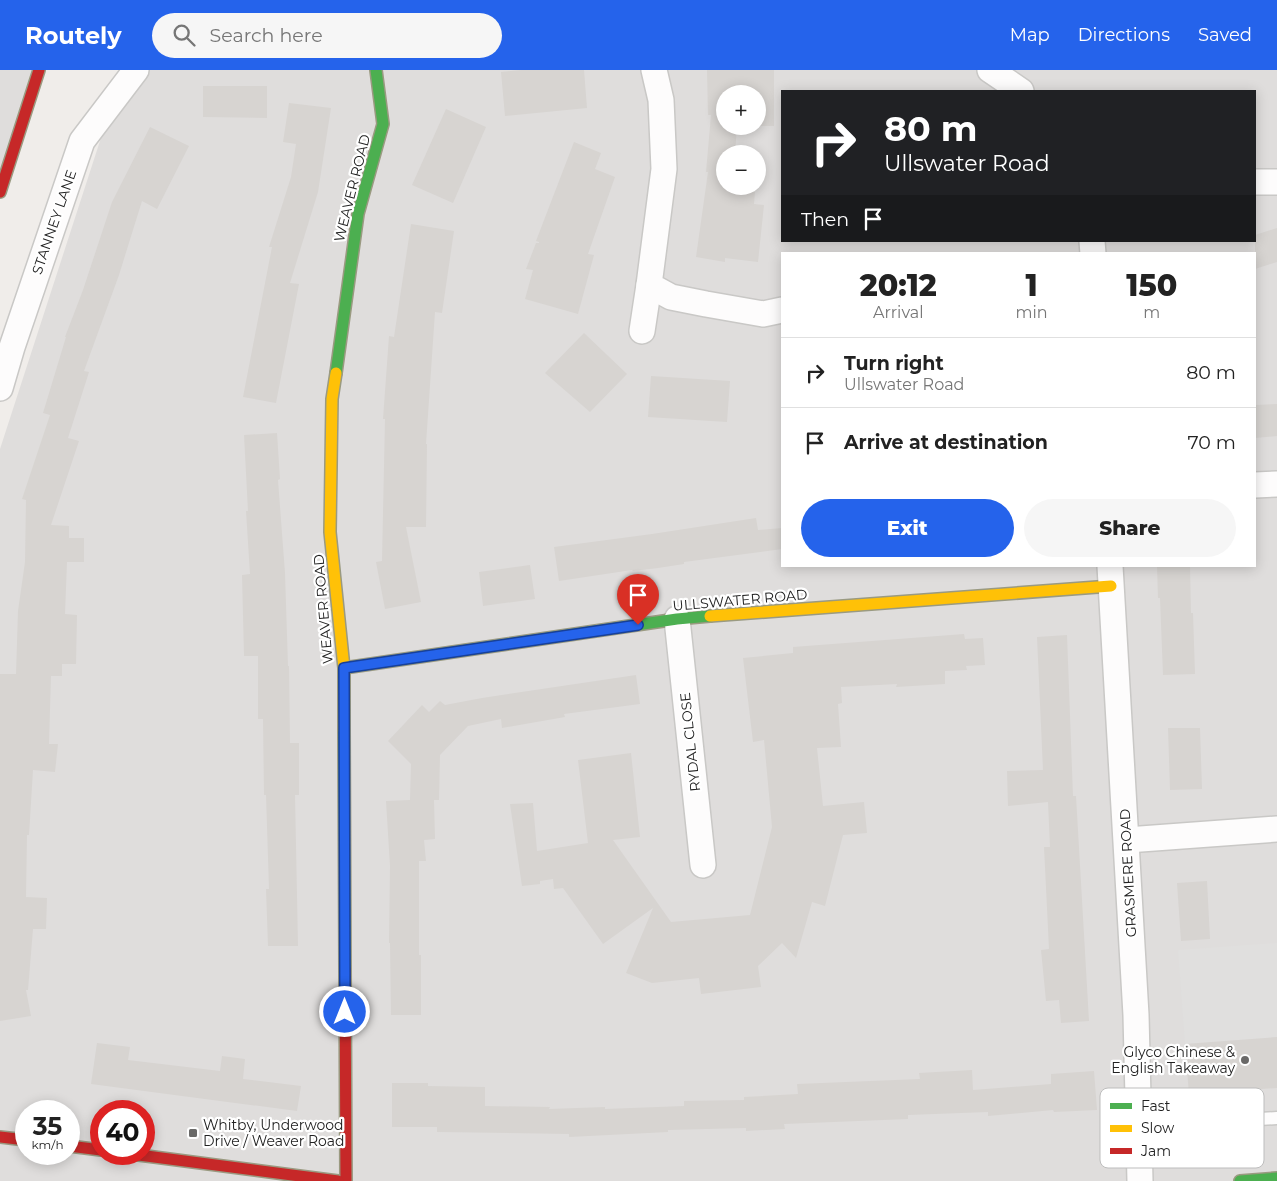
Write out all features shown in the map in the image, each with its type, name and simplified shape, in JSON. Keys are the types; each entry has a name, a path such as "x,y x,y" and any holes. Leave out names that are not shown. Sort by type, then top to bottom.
{"street":[{"path":"1,181 39,70"},
{"name":"STANNEY LANE","path":"0,388 12,347 82,141 136,70"},
{"name":"WEAVER ROAD","path":"346,1181 344,668 330,532 332,399 358,214 383,124 376,70"},
{"path":"642,331 650,284 664,169 661,100 654,70"},
{"path":"990,70 1020,90"},
{"path":"1256,182 1277,182"},
{"path":"650,284 671,297 763,314 781,310"},
{"path":"1256,485 1277,484"},
{"name":"ULLSWATER ROAD","path":"344,668 677,619 1111,576"},
{"name":"GRASMERE ROAD","path":"1111,576 1127,840 1139,1088"},
{"name":"RYDAL CLOSE","path":"677,619 703,865"},
{"path":"1127,840 1277,829"},
{"path":"0,1137 15,1139"},
{"path":"155,1157 338,1181"},
{"name":"GRASMERE ROAD","path":"1140,1168 1140,1181"},
{"path":"1240,1181 1277,1178"}],"lane":[{"path":"1264,1119 1277,1118"}],"shaded area":[{"path":"0,70 34,70 0,176"},
{"path":"123,70 1277,70 1277,1181 0,1181 0,449"},
{"path":"1277,943 1277,1037 1185,1044 1178,950"}],"building":[{"path":"521,70 584,70 587,108 505,116 501,72"},
{"path":"707,70 774,70 774,126 766,126 766,85 716,85 716,135 736,135 736,145 716,145 716,195 755,195 754,204 764,205 758,262 725,258 725,262 696,257 708,172 706,172 711,115 708,115"},
{"path":"203,86 267,86 267,118 203,117"},
{"path":"289,103 331,108 318,192 290,283 299,284 276,403 243,397 272,247 269,247 291,177 296,144 283,142"},
{"path":"446,109 486,127 453,203 412,185"},
{"path":"150,127 189,146 157,209 142,201 119,275 84,371 89,372 68,438 79,441 51,525 69,526 69,538 84,538 84,562 67,562 65,614 77,615 76,664 62,664 62,676 51,676 49,744 58,744 55,772 33,770 29,835 27,835 26,897 47,898 46,929 33,929 28,990 26,990 31,1016 0,1021 0,674 16,674 18,611 25,562 26,500 22,499 50,415 43,413 65,337 83,290 112,202"},
{"path":"574,142 601,153 595,169 615,177 588,254 594,255 578,314 525,299 533,270 526,269 536,243 539,243 536,241"},
{"path":"411,224 454,231 442,313 435,312 426,444 426,527 406,527 421,602 385,609 376,562 382,561 385,419 383,419 389,336 394,337"},
{"path":"1277,228 1277,262 1256,269 1256,235"},
{"path":"584,333 627,374 590,412 545,373"},
{"path":"651,376 730,381 727,422 648,417"},
{"path":"1277,404 1277,436 1256,438 1256,405"},
{"path":"277,433 289,666 290,743 299,743 299,795 295,795 298,946 268,946 266,889 269,889 266,795 264,795 263,719 258,719 258,656 244,656 242,575 250,574 244,435"},
{"path":"756,518 758,530 781,528 781,549 559,581 554,547"},
{"path":"530,565 535,599 483,606 479,572"},
{"path":"1157,567 1190,567 1195,674 1163,675 1160,598 1158,598"},
{"path":"964,634 965,639 983,638 985,665 966,666 967,670 945,671 945,684 896,687 897,684 841,687 842,703 838,704 841,747 817,748 823,806 864,802 867,833 843,835 825,906 812,902 796,958 782,943 758,966 761,987 701,994 699,978 652,983 626,973 653,908 603,944 563,888 554,889 553,879 540,881 540,884 522,886 510,804 533,803 537,851 588,843 578,760 631,753 640,837 613,840 671,922 750,915 772,827 764,740 753,742 743,658 793,653 793,647"},
{"path":"1067,635 1073,796 1076,796 1089,1021 1061,1023 1059,1000 1046,1001 1041,950 1049,949 1044,847 1050,847 1048,802 1008,806 1007,771 1043,770 1037,637"},
{"path":"636,675 640,704 564,714 565,717 502,728 501,719 468,726 440,755 439,800 434,800 435,839 424,840 426,861 419,861 421,1015 391,1015 389,943 390,866 386,801 410,800 411,764 388,741 422,705 429,712 440,701 445,705"},
{"path":"1168,728 1200,728 1202,789 1170,790"},
{"path":"1207,881 1210,939 1181,941 1177,883"},
{"path":"1277,1037 1277,1088 1189,1088 1185,1044"},
{"path":"97,1043 130,1047 128,1060 220,1071 222,1056 245,1059 243,1079 301,1086 297,1111 91,1084"},
{"path":"972,1070 973,1090 1051,1084 1051,1074 1094,1071 1097,1110 1054,1112 1053,1110 988,1116 988,1112 908,1115 908,1119 784,1124 785,1129 746,1131 746,1128 668,1130 668,1132 569,1137 569,1134 437,1132 437,1127 392,1127 392,1083 428,1083 428,1086 485,1087 485,1106 550,1107 549,1109 605,1107 605,1109 684,1106 684,1101 744,1100 744,1097 798,1094 797,1084 920,1079 919,1073"}],"traffic: fast":[{"path":"336,373 358,214 383,124 376,70"},
{"path":"344,668 677,619 710,616"},
{"path":"344,730 345,969"},
{"path":"1240,1181 1277,1178"}],"traffic: slow":[{"path":"336,373 332,399 330,532 344,668 344,730"},
{"path":"710,616 1111,586"}],"traffic: jam":[{"path":"0,192 39,70"},
{"path":"345,969 346,1181"},
{"path":"0,1137 15,1139"},
{"path":"80,1147 90,1149"},
{"path":"155,1157 338,1181"}],"place":[{"name":"Glyco Chinese & English Takeaway","path":"1245,1060"},
{"name":"Whitby, Underwood Drive / Weaver Road","path":"193,1133"}],"route":[{"path":"345,1012 344,668 638,625"}]}
